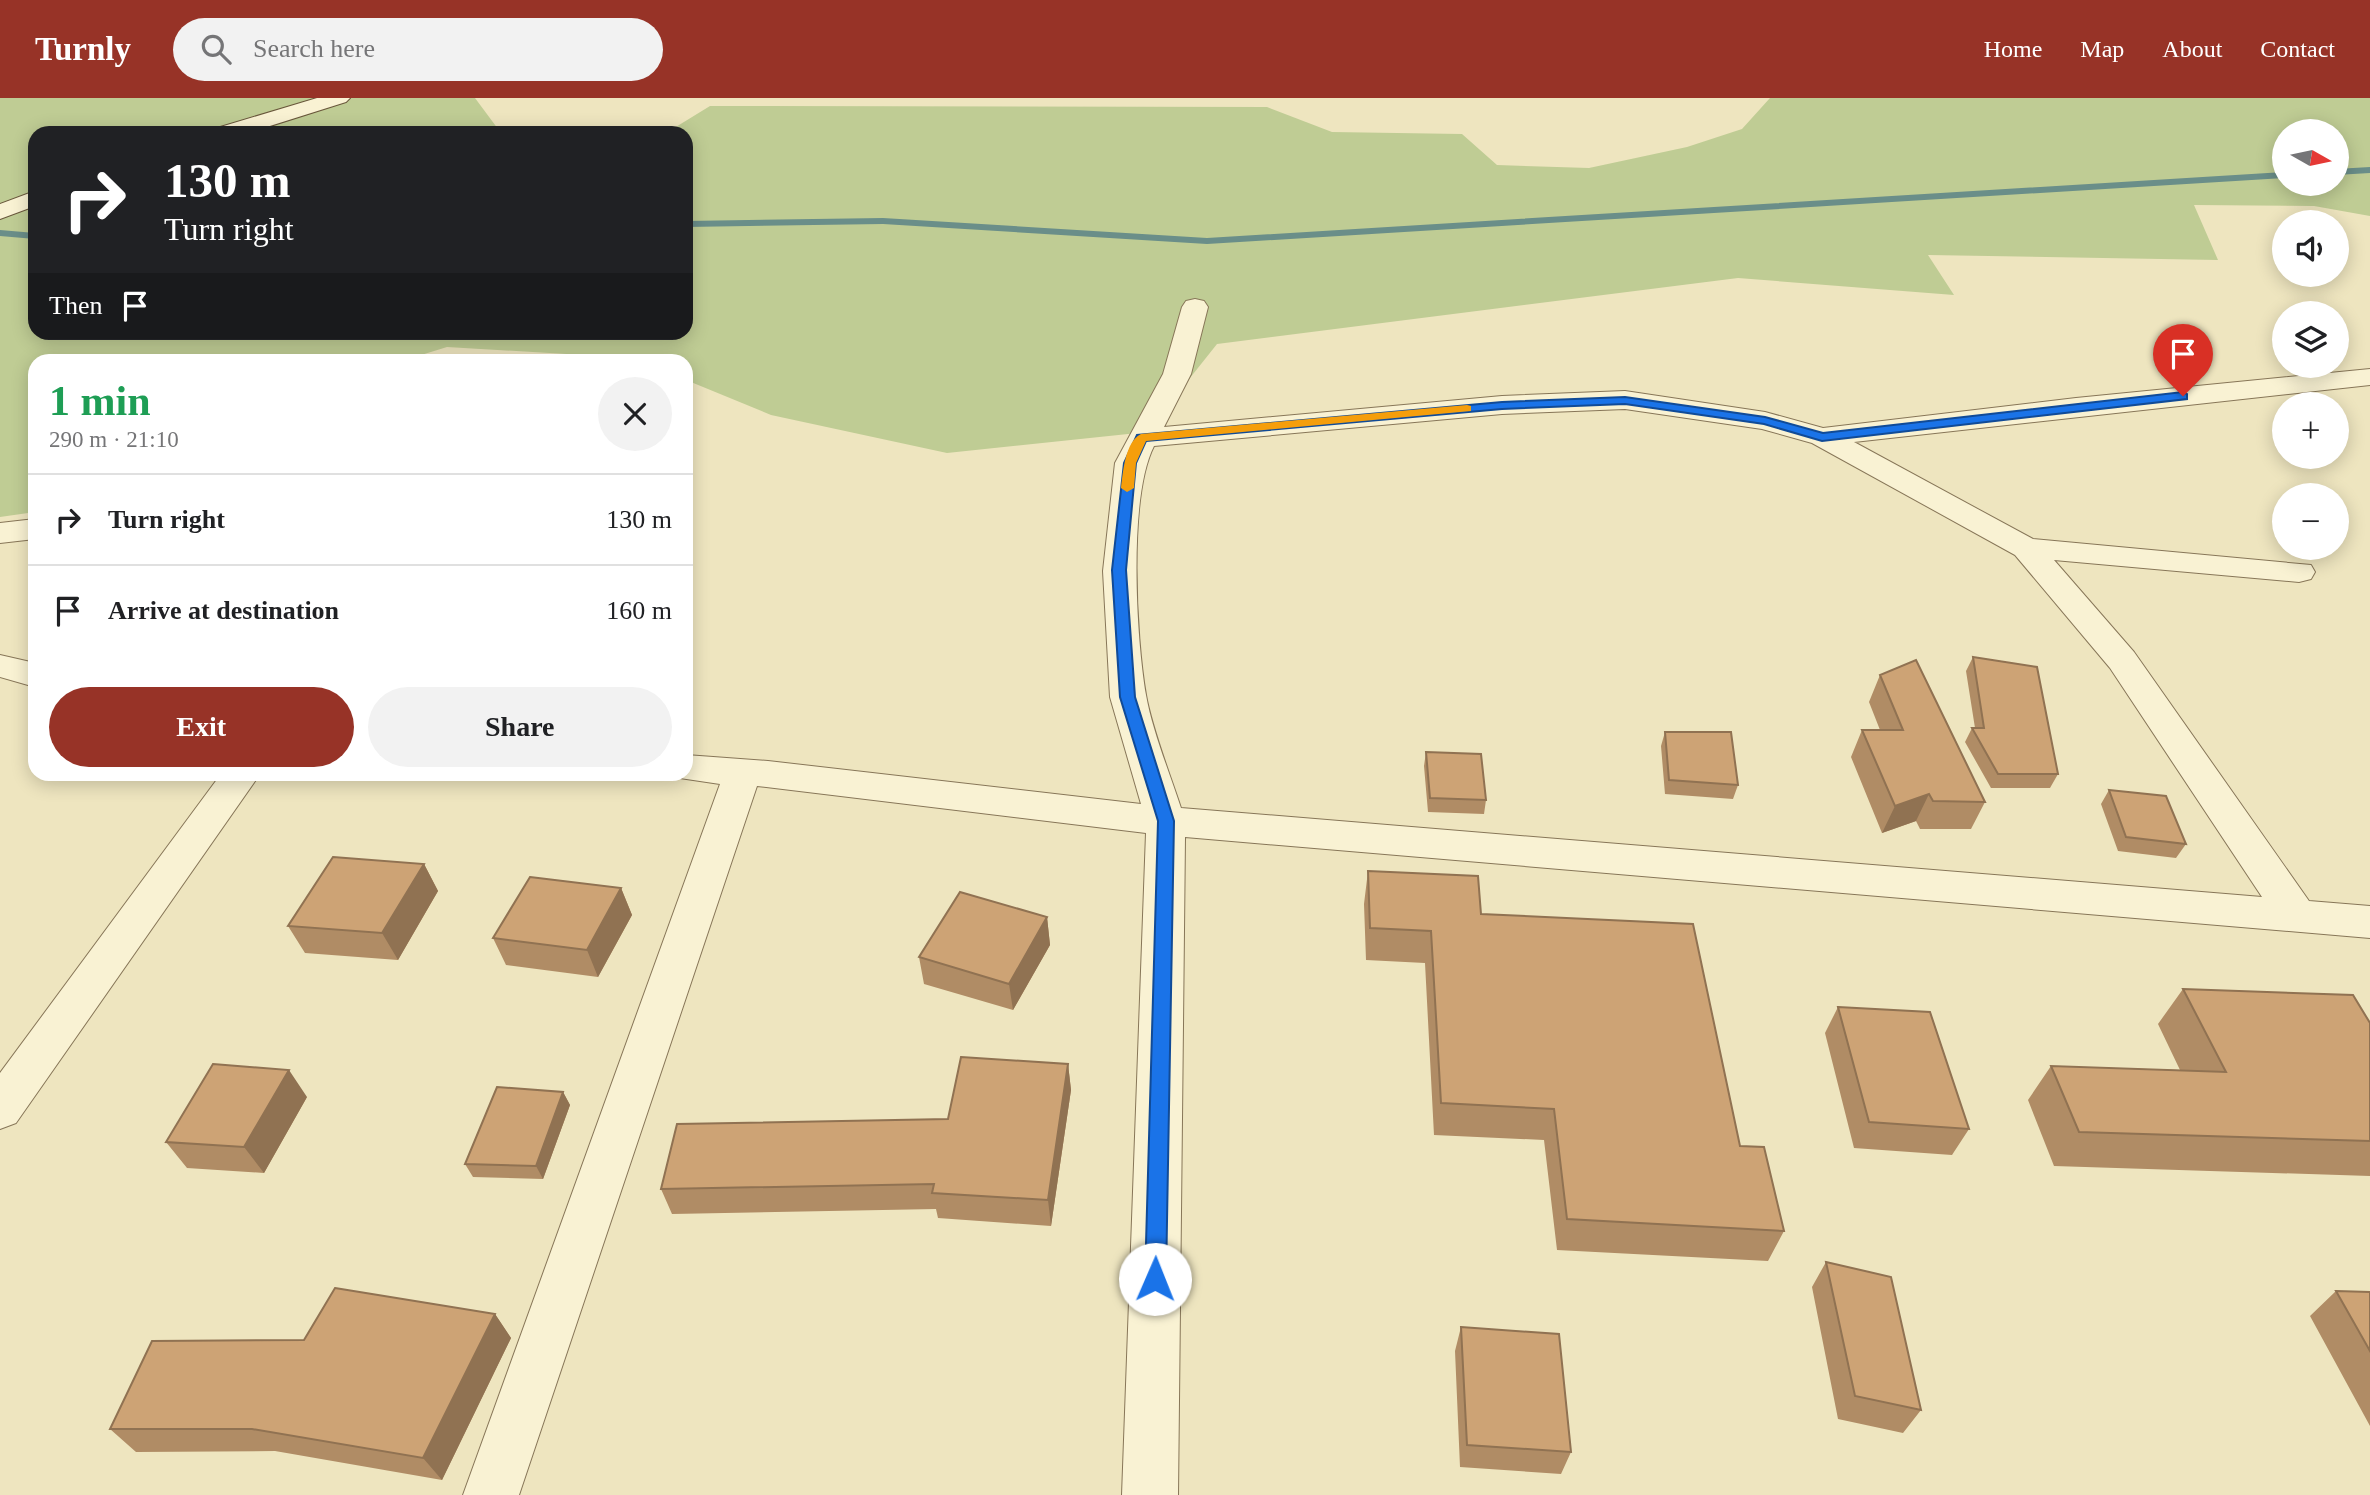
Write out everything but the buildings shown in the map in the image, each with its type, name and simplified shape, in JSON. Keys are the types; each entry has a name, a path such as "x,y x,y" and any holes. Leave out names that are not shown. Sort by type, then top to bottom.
{"street":[{"path":"248,126 339,98"},
{"path":"0,212 28,201"},
{"path":"1150,1495 1166,821 1128,697 1119,570 1130,463 1177,374 1195,307"},
{"path":"1822,437 2076,407 2370,377"},
{"path":"1141,438 1502,405 1625,400 1765,421 1822,437 2025,548 2122,660 2297,916"},
{"path":"0,533 28,530"},
{"path":"2025,548 2299,572"},
{"path":"0,666 28,674"},
{"path":"693,768 1166,821 2370,922"},
{"path":"491,1495 743,772"},
{"path":"0,1109 237,781"}],"green space":[{"path":"0,98 475,98 496,126 28,126 28,340 693,340 693,126 677,126 710,106 1267,107 1332,132 1462,134 1497,165 1589,168 1687,147 1742,129 1770,98 2370,98 2370,216 2349,212 2349,210 2314,206 2194,205 2218,260 1928,255 1954,295 1738,278 1217,344 1147,432 947,453 771,415 693,383 693,354 565,354 447,347 424,354 28,354 28,513 0,517"}],"waterway":[{"path":"2349,171 2370,170"},
{"path":"693,224 883,221 1207,241 2272,176"},
{"path":"0,233 28,235"}],"slow traffic":[{"path":"1127,488 1130,463 1141,438 1467,409"}],"route":[{"path":"1155,1279 1166,821 1128,697 1119,570 1130,463 1141,438 1502,405 1625,400 1765,421 1822,437 2183,396"}]}
